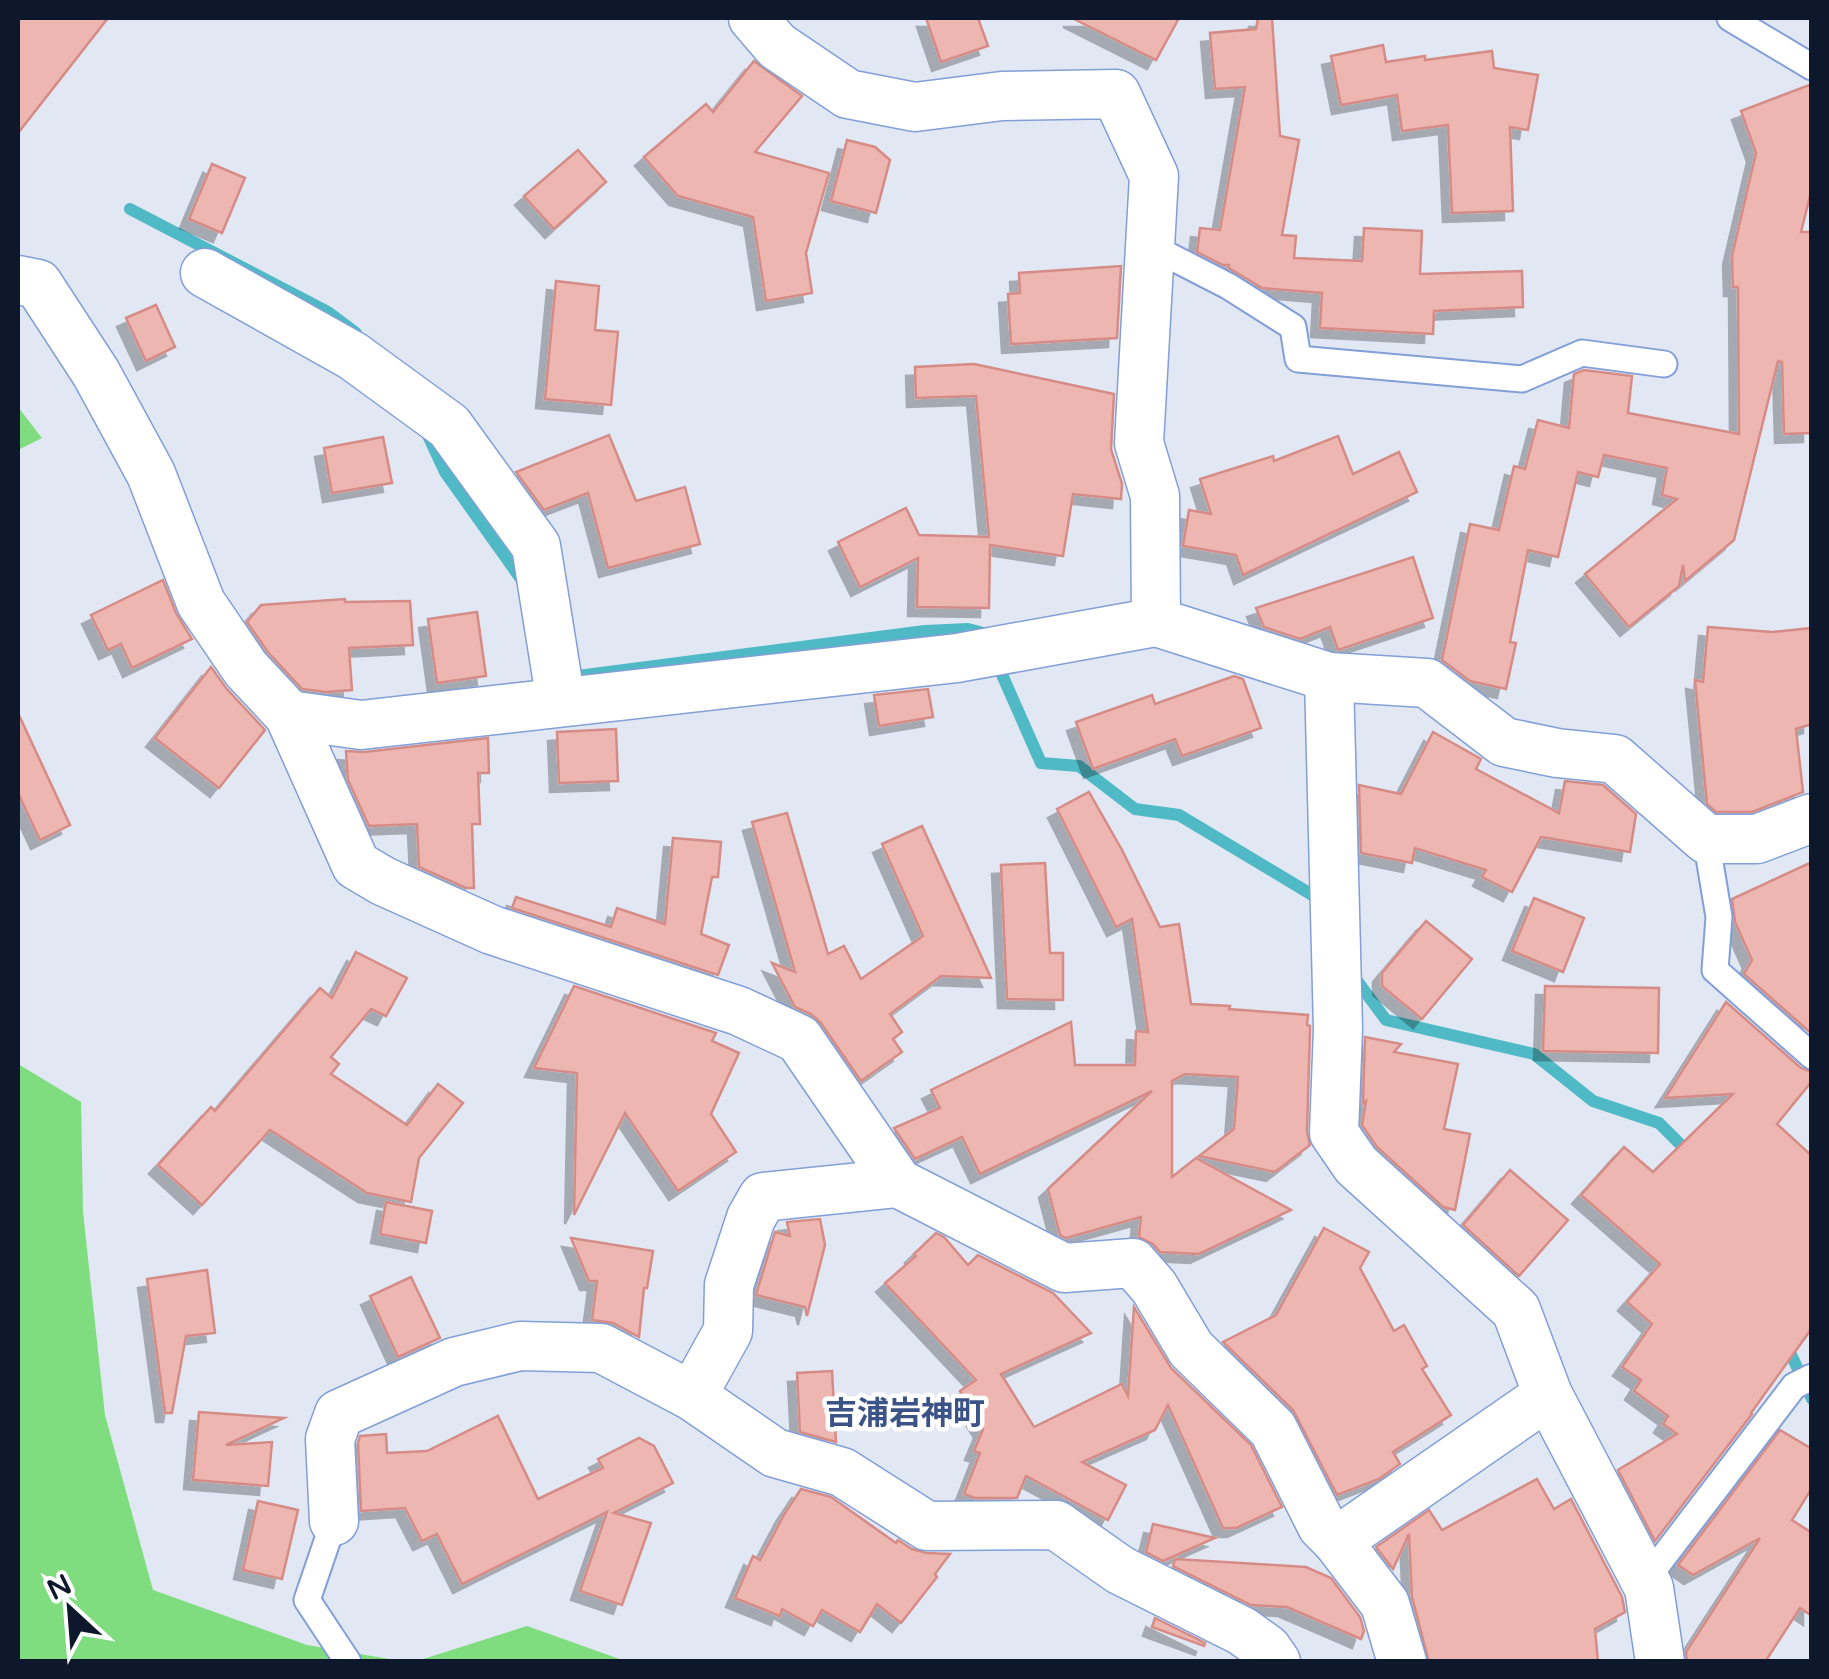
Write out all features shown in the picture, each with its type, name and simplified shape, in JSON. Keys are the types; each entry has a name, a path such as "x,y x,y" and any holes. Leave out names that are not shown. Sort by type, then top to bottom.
{"street":[{"path":"753,18 777,46 848,94 916,107 1002,96 1116,94 1154,176 1139,443 1155,496 1156,622"},
{"path":"205,273 352,356 449,426 536,546 561,702"},
{"path":"18,280 38,284 96,373 151,474 201,603 246,669 289,715 356,865 492,930 740,1011 798,1039 898,1182 1064,1268 1132,1263 1154,1287 1191,1350 1273,1429 1322,1526 1385,1604 1402,1662"},
{"path":"289,715 361,725 957,658 1156,622 1329,677 1427,683 1504,742 1616,759 1706,839 1757,838 1812,818"},
{"path":"1329,677 1338,1029 1334,1132 1356,1164 1516,1310 1548,1395 1649,1588 1660,1662"},
{"path":"692,1396 728,1330 729,1285 751,1218 763,1197 898,1182"},
{"path":"334,1521 330,1439 339,1414 454,1362 520,1346 601,1348 692,1396 774,1453 842,1472 926,1526 1056,1524 1120,1570 1242,1631 1267,1648 1276,1662"},
{"path":"1337,1541 1548,1395"}],"lane":[{"path":"1730,18 1812,67"},
{"path":"1150,246 1228,286 1292,327 1298,359 1522,379 1582,353 1664,364"},
{"path":"1706,839 1719,918 1715,970 1812,1056"},
{"path":"1645,1581 1794,1386 1812,1377"},
{"path":"334,1521 307,1600 348,1662"}],"green space":[{"path":"18,407 42,438 18,450"},
{"path":"18,1064 81,1102 83,1212 105,1415 153,1590 307,1645 401,1661 18,1662"},
{"path":"527,1626 625,1661 417,1661"}],"building":[{"path":"18,18 108,18 18,133"},
{"path":"926,18 978,18 988,46 941,62"},
{"path":"1072,18 1179,18 1156,60"},
{"path":"1258,18 1272,18 1280,136 1299,140 1282,235 1296,236 1294,258 1362,261 1364,228 1422,231 1420,274 1522,271 1523,307 1434,311 1433,334 1320,328 1322,293 1262,288 1229,265 1197,252 1200,228 1220,230 1245,87 1215,89 1210,33 1256,29"},
{"path":"1383,45 1386,62 1492,51 1494,68 1538,75 1528,130 1510,127 1513,211 1452,213 1448,125 1402,131 1397,95 1341,105 1331,56"},
{"path":"754,61 802,96 755,152 829,173 806,253 812,293 766,301 753,217 678,196 644,157 706,104 713,112"},
{"path":"1812,84 1812,188 1801,232 1812,232 1812,433 1784,434 1782,362 1778,361 1734,540 1685,581 1683,565 1679,586 1629,627 1585,574 1677,499 1662,495 1667,468 1604,455 1598,477 1578,472 1558,557 1528,550 1510,642 1516,643 1506,689 1470,681 1442,660 1470,524 1499,530 1514,466 1525,469 1538,420 1569,428 1574,374 1584,370 1632,376 1628,413 1739,434 1738,287 1733,287 1732,256 1756,153 1741,111"},
{"path":"847,140 875,147 890,160 876,213 831,201"},
{"path":"578,150 606,182 554,229 524,196"},
{"path":"212,164 245,178 222,233 189,219"},
{"path":"1121,266 1117,338 1011,344 1008,294 1020,293 1019,273"},
{"path":"556,281 599,286 595,330 618,332 611,405 545,399"},
{"path":"156,305 175,347 146,361 126,318"},
{"path":"974,364 1114,394 1111,449 1122,484 1121,499 1073,494 1063,556 990,545 989,608 917,607 918,558 860,587 838,542 906,508 919,535 989,537 976,396 916,398 915,367"},
{"path":"609,435 636,501 685,487 700,544 608,568 588,493 544,510 516,472"},
{"path":"1338,436 1353,474 1399,452 1417,492 1243,575 1236,555 1183,546 1189,510 1211,514 1200,479 1273,456 1274,461"},
{"path":"383,437 392,483 332,493 324,448"},
{"path":"1413,557 1433,618 1338,650 1330,627 1300,639 1264,627 1256,608"},
{"path":"163,580 192,639 132,668 121,644 108,650 91,615"},
{"path":"345,599 410,601 413,645 349,648 352,690 302,689 247,622 261,605"},
{"path":"477,612 486,676 437,683 428,619"},
{"path":"1708,627 1772,632 1812,628 1812,724 1796,729 1803,792 1752,812 1716,812 1707,804 1695,680 1703,682"},
{"path":"211,667 265,730 219,788 155,738"},
{"path":"1234,676 1243,679 1261,728 1182,756 1175,739 1093,769 1076,722 1152,695 1155,704"},
{"path":"928,689 933,717 879,726 874,695"},
{"path":"18,713 70,825 40,840 18,793"},
{"path":"616,729 618,781 559,783 557,732"},
{"path":"1433,732 1481,759 1476,769 1559,813 1565,781 1603,785 1636,814 1630,852 1541,837 1512,892 1482,877 1486,870 1415,848 1412,863 1361,853 1359,785 1401,794"},
{"path":"488,738 489,773 478,773 480,824 472,824 474,888 466,888 419,867 417,824 369,826 348,780 346,751"},
{"path":"1089,792 1160,927 1179,924 1191,1004 1308,1015 1310,1145 1275,1172 1199,1156 1234,1129 1238,1077 1185,1074 1172,1081 1172,1177 1196,1158 1291,1210 1199,1254 1160,1252 1139,1237 1141,1217 1066,1238 1060,1235 1048,1189 1152,1091 980,1174 962,1137 915,1159 894,1128 940,1108 931,1090 1071,1022 1075,1065 1135,1065 1136,1031 1148,1032 1132,919 1116,927 1057,809"},
{"path":"787,813 828,954 844,946 861,979 923,936 882,844 922,826 991,978 941,976 890,1014 902,1032 893,1039 902,1052 861,1081 821,1023 795,1007 772,963 795,972 752,822"},
{"path":"673,838 721,842 718,877 712,877 701,934 729,945 718,975 512,908 516,897 611,927 617,908 665,924"},
{"path":"1812,862 1812,1034 1744,974 1752,960 1735,922 1732,899"},
{"path":"1045,863 1050,953 1063,953 1063,1000 1007,999 1001,865"},
{"path":"1534,898 1584,918 1563,972 1512,951"},
{"path":"1426,921 1472,959 1422,1019 1382,986 1382,973"},
{"path":"356,952 407,978 386,1016 371,1009 331,1057 339,1064 331,1074 407,1125 438,1084 463,1103 419,1158 411,1202 367,1193 270,1130 202,1205 158,1165 211,1107 215,1111 320,988 332,998"},
{"path":"574,986 716,1033 712,1041 739,1053 711,1114 736,1152 678,1191 625,1113 574,1215 577,1073 534,1068"},
{"path":"1545,986 1659,988 1658,1053 1543,1051"},
{"path":"1726,1002 1801,1068 1812,1072 1812,1081 1777,1124 1812,1156 1812,1328 1655,1541 1618,1470 1677,1434 1663,1424 1668,1416 1634,1391 1641,1380 1622,1367 1652,1324 1627,1302 1660,1264 1581,1195 1624,1147 1653,1172 1733,1094 1665,1098"},
{"path":"1365,1037 1401,1044 1394,1052 1458,1064 1444,1129 1470,1134 1455,1210 1443,1207 1377,1147 1362,1125 1366,1101 1363,1103"},
{"path":"1510,1170 1568,1220 1519,1276 1463,1225"},
{"path":"386,1202 432,1211 426,1243 380,1234"},
{"path":"820,1219 825,1245 807,1316 805,1307 756,1295 775,1232 790,1236 787,1222"},
{"path":"1324,1228 1369,1252 1360,1268 1394,1331 1404,1325 1427,1366 1422,1369 1451,1415 1393,1452 1400,1464 1379,1479 1337,1495 1293,1410 1223,1342 1276,1315"},
{"path":"936,1233 968,1265 978,1255 1053,1293 1091,1333 1001,1374 1034,1427 1122,1384 1128,1396 1134,1307 1171,1368 1251,1445 1282,1507 1236,1528 1223,1528 1168,1405 1155,1430 1082,1462 1126,1485 1108,1520 1026,1476 1017,1498 975,1498 964,1494 980,1453 974,1451 983,1429 960,1391 976,1380 885,1283"},
{"path":"571,1238 653,1251 639,1337 613,1323 592,1320 597,1281 589,1281"},
{"path":"207,1270 215,1333 186,1336 172,1413 165,1413 147,1279"},
{"path":"411,1277 440,1338 398,1357 370,1296"},
{"path":"832,1371 836,1442 800,1432 797,1373"},
{"path":"199,1412 284,1418 226,1445 272,1442 268,1486 193,1480"},
{"path":"498,1416 538,1499 603,1468 598,1459 639,1438 654,1446 673,1483 614,1513 651,1523 622,1605 580,1591 607,1512 462,1584 437,1534 422,1541 405,1508 361,1511 360,1436 386,1434 387,1453 427,1451"},
{"path":"1780,1430 1812,1449 1812,1488 1792,1520 1812,1533 1812,1616 1800,1608 1765,1662 1687,1662 1686,1652 1760,1538 1693,1575 1678,1565"},
{"path":"1537,1479 1554,1509 1571,1499 1622,1597 1625,1612 1595,1629 1598,1662 1429,1662 1412,1597 1409,1534 1393,1569 1376,1547 1429,1510 1442,1530"},
{"path":"801,1489 831,1497 896,1543 898,1540 926,1553 950,1554 901,1623 877,1604 860,1632 822,1610 813,1626 782,1609 780,1616 735,1598 753,1556 760,1560"},
{"path":"258,1501 298,1510 282,1579 243,1570"},
{"path":"1153,1524 1215,1538 1163,1561 1146,1552"},
{"path":"1175,1559 1306,1567 1331,1578 1360,1617 1364,1631 1361,1639 1287,1607 1251,1605 1173,1566"},
{"path":"1155,1618 1205,1643 1204,1646 1152,1627"}],"waterway":[{"path":"130,209 328,312 356,333"},
{"path":"424,427 445,472 526,586"},
{"path":"578,676 925,631 968,629 987,634"},
{"path":"1000,670 1041,763 1079,766 1135,809 1179,815 1314,896 1320,905"},
{"path":"1355,978 1386,1020 1534,1054 1593,1101 1659,1123 1693,1157"},
{"path":"1786,1344 1812,1399"}],"district":[{"name":"吉浦岩神町","path":"905,1414"}]}
